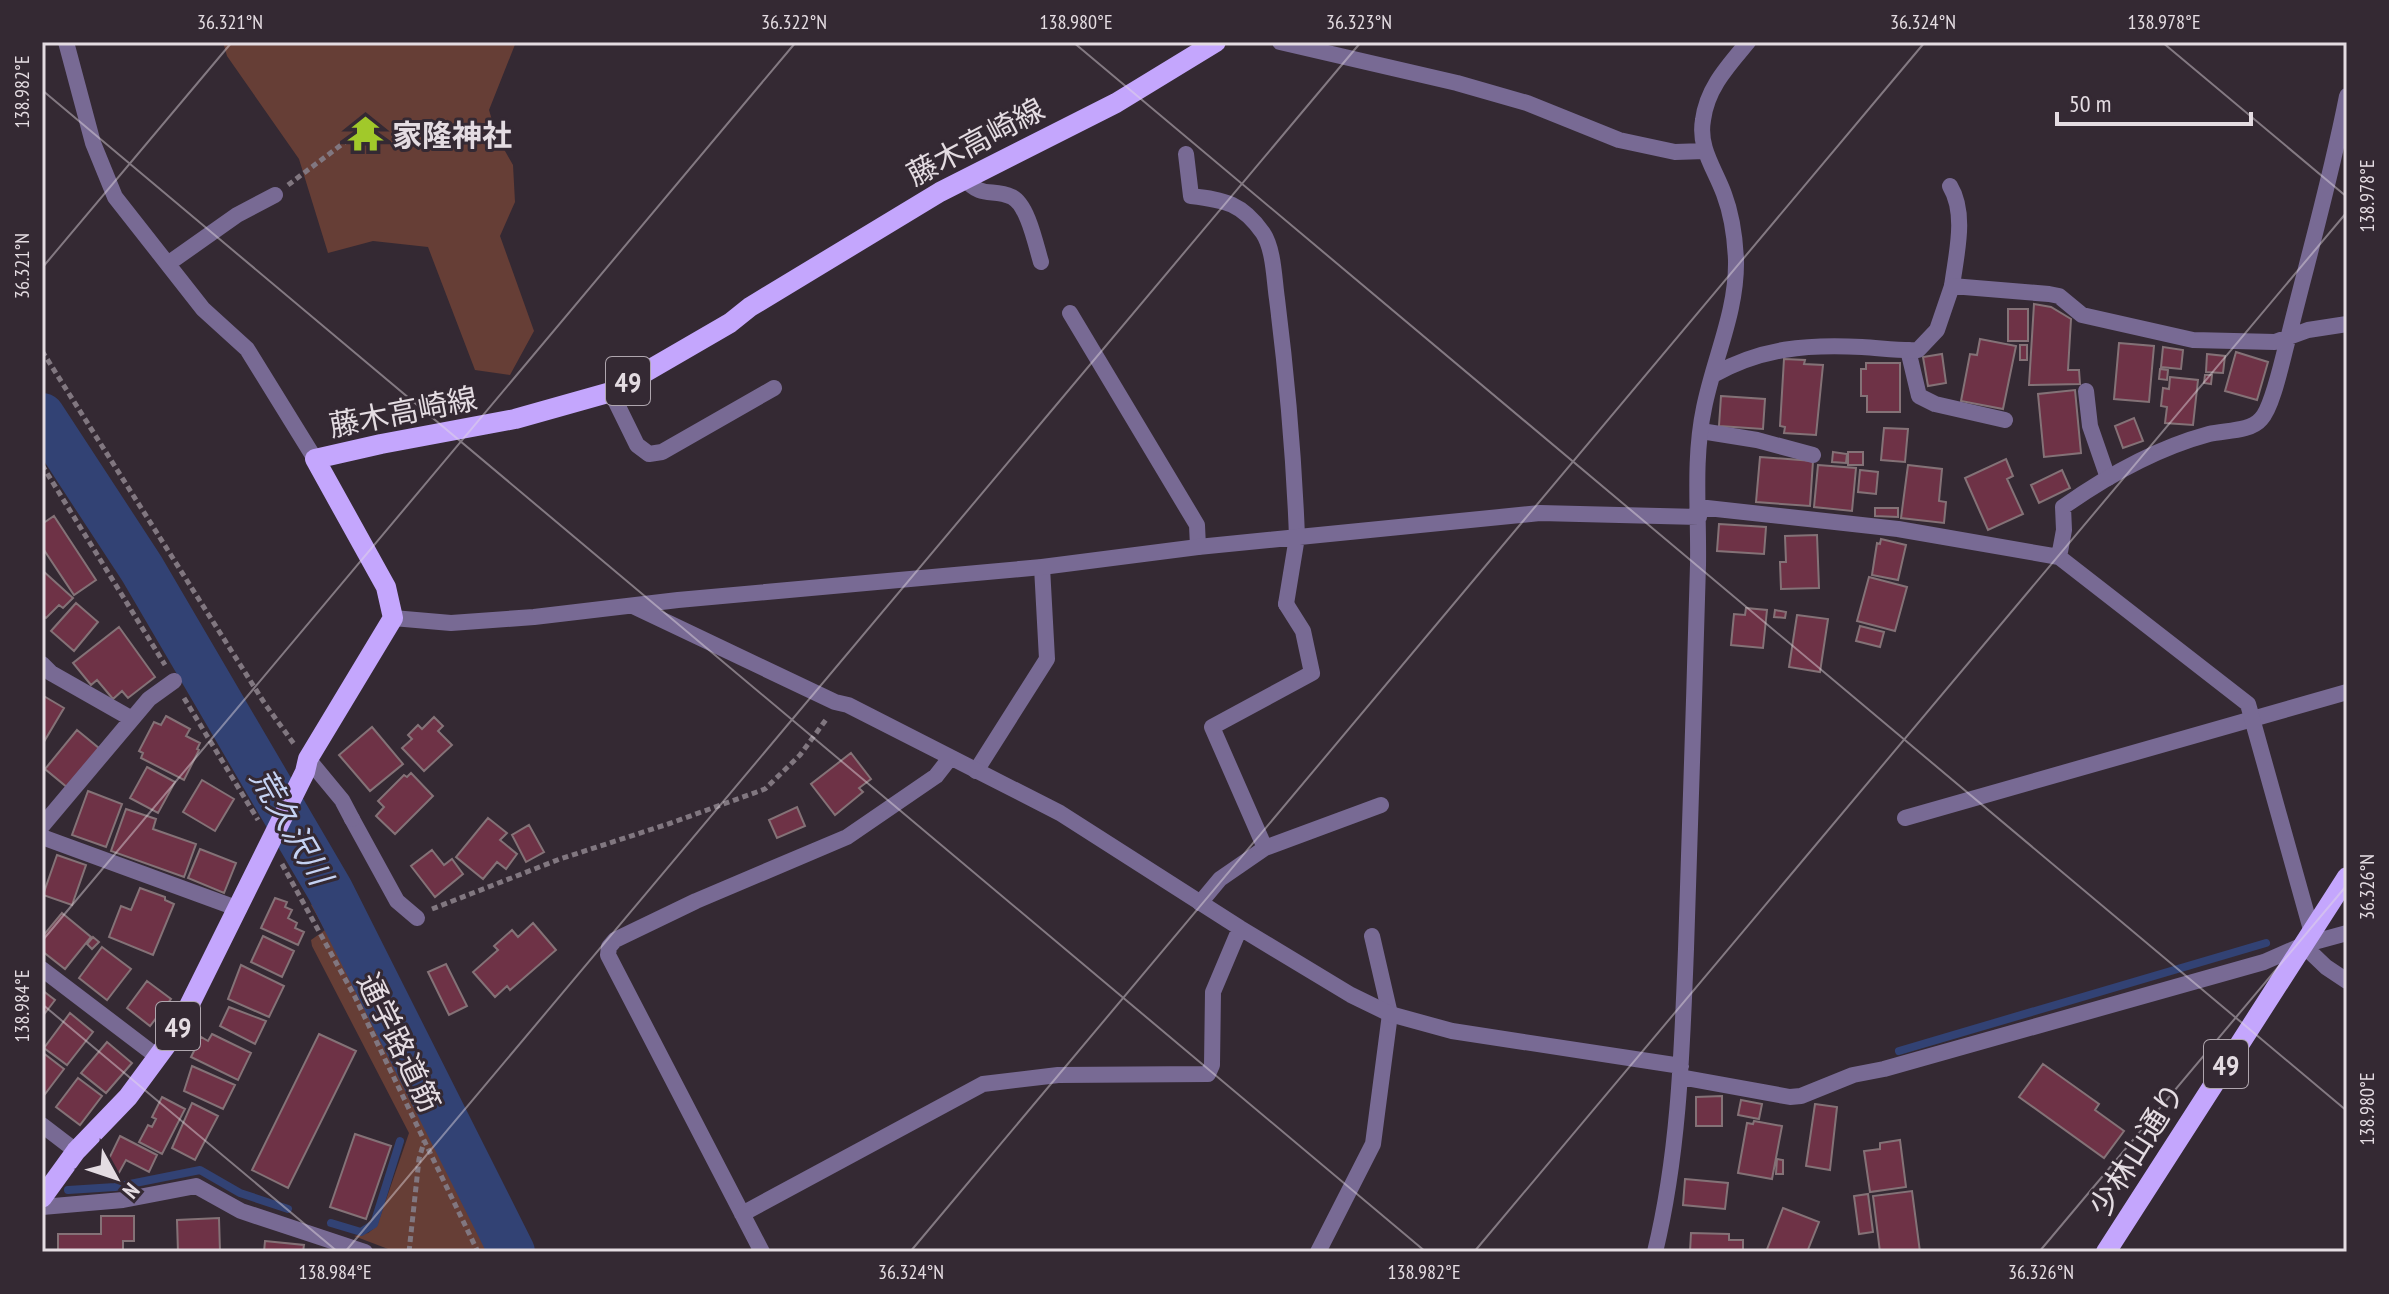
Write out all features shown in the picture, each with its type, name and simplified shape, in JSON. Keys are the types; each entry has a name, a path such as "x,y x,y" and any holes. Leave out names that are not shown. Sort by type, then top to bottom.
{"main road":[{"name":"藤木高崎線","path":"393,618 386,587 315,459 515,419 611,392 730,323 750,307 885,224 965,179 1116,103 1216,42"},
{"name":"49","path":"42,1198 76,1151 128,1097 176,1032 239,909 269,829 393,618"},
{"name":"少林山通り","path":"2106,1252 2347,877"}],"street":[{"path":"66,42 93,143 115,197 203,309 247,349 315,459"},
{"path":"1280,42 1457,83 1527,103 1619,140 1675,152 1705,151"},
{"path":"1655,1252 1668,1197 1681,1072 1698,512 1696,494 1701,431 1704,408 1731,308 1735,244 1725,198 1705,151 1701,130 1706,103 1720,76 1748,42"},
{"path":"2059,557 2064,530 2063,507 2108,478 2184,443 2261,421 2315,240 2347,96"},
{"path":"1186,154 1191,196 1224,200 1240,207 1265,236 1272,262 1280,322 1297,537 1286,604 1303,631 1312,673 1212,727 1265,848"},
{"path":"965,179 975,191 1013,198 1024,210 1041,262"},
{"path":"1713,375 1756,354 1781,350 1861,347 1918,350 1937,330 1952,286 1959,211 1957,198 1950,186"},
{"path":"169,263 237,215 275,195"},
{"path":"1952,286 2059,296 2082,315 2193,340 2275,342 2308,330 2347,324"},
{"path":"1070,313 1197,525 1198,547"},
{"path":"1908,350 1919,396 1941,406 2005,420"},
{"path":"611,392 637,445 649,454 662,452 774,388"},
{"path":"2086,391 2090,426 2108,478"},
{"path":"1701,431 1757,440 1813,455"},
{"path":"393,618 451,623 534,617 631,605 1042,567 1198,547 1540,513 1698,512 1898,529 2059,557 2248,704 2308,939 2326,967 2347,981"},
{"path":"976,771 1047,659 1042,567"},
{"path":"631,605 835,702 848,705 1060,813 1240,928 1351,995 1390,1014 1452,1031 1681,1072 1776,1096 1801,1096 1853,1075 1884,1069 2264,962 2308,939 2347,933"},
{"path":"42,664 51,673 132,719"},
{"path":"42,826 149,699 174,681"},
{"path":"1905,818 2347,692"},
{"path":"762,1252 608,955 609,947 615,940 696,901 847,837 936,776 950,758"},
{"path":"307,765 342,800 397,901 417,918"},
{"path":"1200,903 1220,879 1265,848 1381,805"},
{"path":"42,837 239,909"},
{"path":"742,1214 983,1084 1058,1075 1208,1074 1212,1065 1213,992 1240,928"},
{"path":"1318,1252 1373,1144 1390,1014 1372,936"},
{"path":"42,969 159,1058"},
{"path":"42,1125 76,1151"},
{"path":"42,1207 123,1200 196,1186 241,1211 365,1252"}],"path":[{"path":"275,195 349,139"},
{"path":"42,351 286,737 307,765"},
{"path":"42,465 269,829"},
{"path":"417,918 427,911 560,859 765,789 800,755 826,721 835,702"},
{"name":"通学路道筋","path":"277,854 355,997 478,1252"},
{"path":"409,1252 419,1159 424,1141"}],"shaded area":[{"path":"223,42 516,42 489,110 497,137 513,165 515,202 500,236 534,331 510,375 475,370 428,247 373,241 328,253 299,159 227,56"},
{"path":"316,902 491,1252 396,1252 354,1236 368,1233 377,1226 409,1133 312,946 311,940 325,930 311,905"}],"building":[{"path":"2034,304 2051,307 2071,319 2068,370 2079,370 2080,384 2029,385"},
{"path":"2008,309 2028,309 2028,341 2008,341"},
{"path":"1980,339 2016,346 2003,409 1961,401 1970,354 1977,355"},
{"path":"2119,343 2154,346 2149,402 2114,399"},
{"path":"2020,345 2027,345 2027,360 2020,360"},
{"path":"2163,347 2183,350 2181,369 2161,367"},
{"path":"2236,352 2268,362 2257,400 2225,391"},
{"path":"1942,354 1946,383 1928,386 1923,357"},
{"path":"2207,354 2225,356 2223,373 2206,372"},
{"path":"1784,359 1823,365 1816,435 1784,433 1785,427 1780,426"},
{"path":"1866,363 1900,363 1900,412 1867,412 1867,396 1861,396 1861,369 1866,369"},
{"path":"2160,369 2168,370 2167,380 2159,379"},
{"path":"2205,375 2212,375 2211,384 2204,383"},
{"path":"2170,377 2198,380 2193,425 2165,423 2167,407 2161,406 2163,388 2169,389"},
{"path":"2075,390 2081,453 2044,457 2038,394"},
{"path":"1721,396 1765,399 1763,429 1719,426"},
{"path":"2134,418 2143,441 2123,448 2115,426"},
{"path":"1884,428 1908,429 1905,462 1881,460"},
{"path":"1833,452 1847,454 1846,463 1832,462"},
{"path":"1848,452 1863,452 1863,465 1848,465"},
{"path":"1760,457 1813,461 1810,506 1756,502"},
{"path":"2006,459 2013,476 2007,479 2023,514 1988,530 1965,478"},
{"path":"1818,465 1856,468 1852,511 1814,507"},
{"path":"1908,465 1942,469 1939,501 1946,502 1944,523 1901,518"},
{"path":"1860,470 1878,472 1876,494 1858,492"},
{"path":"2062,470 2070,488 2039,503 2031,485"},
{"path":"1875,508 1898,508 1898,517 1875,516"},
{"path":"54,516 96,580 74,595 42,547 42,524"},
{"path":"1719,524 1766,527 1764,554 1717,551"},
{"path":"1817,535 1819,588 1781,589 1780,562 1786,562 1785,536"},
{"path":"1881,539 1906,545 1898,580 1872,575 1877,543 1880,544"},
{"path":"42,570 73,598 63,608 59,605 46,618 42,615"},
{"path":"1869,577 1907,587 1895,631 1857,621"},
{"path":"76,603 98,622 74,651 51,631"},
{"path":"1746,608 1767,610 1763,648 1731,645 1734,614 1745,615"},
{"path":"1775,610 1786,612 1785,618 1774,617"},
{"path":"1797,615 1828,619 1820,672 1789,667"},
{"path":"1860,626 1884,632 1880,647 1856,641"},
{"path":"119,627 155,677 128,698 122,691 113,699 97,680 91,685 73,663"},
{"path":"42,695 64,708 42,745"},
{"path":"166,716 190,729 186,736 200,743 184,780 141,758 143,753 139,751 154,722 161,725"},
{"path":"434,717 443,726 438,731 452,745 424,771 402,748 412,739 408,735 418,725 422,729"},
{"path":"372,727 403,764 370,791 339,755"},
{"path":"77,730 100,749 68,788 45,769"},
{"path":"851,753 871,779 859,788 863,792 835,815 811,784"},
{"path":"147,767 175,782 158,813 130,798"},
{"path":"411,773 433,796 395,834 376,816 384,807 378,801 404,775 407,777"},
{"path":"202,780 234,799 215,831 183,812"},
{"path":"88,791 122,804 106,847 72,835"},
{"path":"797,807 805,826 777,838 769,820"},
{"path":"126,809 156,819 153,829 196,844 184,877 111,851"},
{"path":"488,818 507,833 500,840 517,854 506,869 497,862 483,879 456,857"},
{"path":"529,825 544,852 526,862 512,835"},
{"path":"200,849 236,863 224,893 188,878"},
{"path":"432,850 444,865 452,859 463,874 435,897 411,866"},
{"path":"57,855 86,865 72,905 43,895"},
{"path":"140,888 165,897 174,904 153,955 109,937 121,906 131,910"},
{"path":"275,898 287,902 285,907 292,910 288,918 297,923 295,928 304,932 298,945 261,928"},
{"path":"62,913 91,937 65,969 42,951 42,937"},
{"path":"533,923 556,950 510,990 507,986 495,997 473,972 498,950 494,946 512,930 518,937"},
{"path":"263,936 294,951 282,977 251,962"},
{"path":"93,937 99,942 92,949 87,944"},
{"path":"102,947 131,969 107,1000 79,978"},
{"path":"446,964 467,1006 449,1015 428,972"},
{"path":"241,965 284,986 269,1017 228,999"},
{"path":"147,981 171,999 150,1026 127,1008"},
{"path":"42,990 55,1000 42,1017"},
{"path":"229,1007 266,1021 255,1044 220,1026"},
{"path":"70,1013 93,1032 67,1065 44,1048"},
{"path":"212,1034 251,1053 238,1080 191,1057 201,1037 208,1041"},
{"path":"319,1034 356,1051 288,1188 252,1170"},
{"path":"107,1042 132,1063 106,1093 81,1073"},
{"path":"42,1052 64,1069 42,1098"},
{"path":"2043,1064 2099,1104 2095,1110 2124,1131 2104,1158 2019,1097"},
{"path":"192,1066 235,1085 223,1109 184,1091"},
{"path":"78,1078 102,1096 80,1125 56,1107"},
{"path":"1722,1096 1722,1126 1696,1126 1696,1097"},
{"path":"162,1097 185,1109 162,1154 139,1142 148,1125 152,1127 156,1119 152,1117"},
{"path":"1741,1100 1762,1104 1759,1119 1738,1115"},
{"path":"192,1103 218,1116 195,1160 172,1148"},
{"path":"1815,1104 1837,1107 1830,1170 1806,1166"},
{"path":"1754,1121 1782,1126 1772,1179 1738,1173 1747,1123 1753,1124"},
{"path":"355,1134 391,1146 366,1219 330,1207"},
{"path":"120,1136 157,1155 149,1172 126,1160 115,1180 102,1173"},
{"path":"1900,1140 1906,1187 1870,1192 1864,1151 1880,1149 1880,1143"},
{"path":"1777,1159 1783,1160 1783,1174 1776,1174"},
{"path":"1685,1179 1728,1183 1725,1209 1683,1205"},
{"path":"1912,1191 1920,1252 1880,1252 1873,1196"},
{"path":"1868,1194 1873,1232 1859,1234 1854,1196"},
{"path":"1783,1208 1819,1222 1807,1252 1766,1252"},
{"path":"101,1216 134,1216 134,1241 123,1241 123,1252 58,1252 58,1234 101,1234"},
{"path":"219,1218 220,1252 178,1252 177,1220"},
{"path":"1691,1233 1729,1234 1729,1240 1743,1240 1743,1252 1690,1252"},
{"path":"265,1241 304,1245 303,1252 264,1252"}],"waterway":[{"name":"荒久沢川","path":"42,416 142,569 330,890 512,1252"},
{"path":"1899,1051 2266,943"},
{"path":"331,1223 361,1232 374,1224 400,1141"},
{"path":"68,1190 115,1187 200,1170 240,1193 288,1209"}],"place":[{"name":"家隆神社","path":"366,134"}]}
